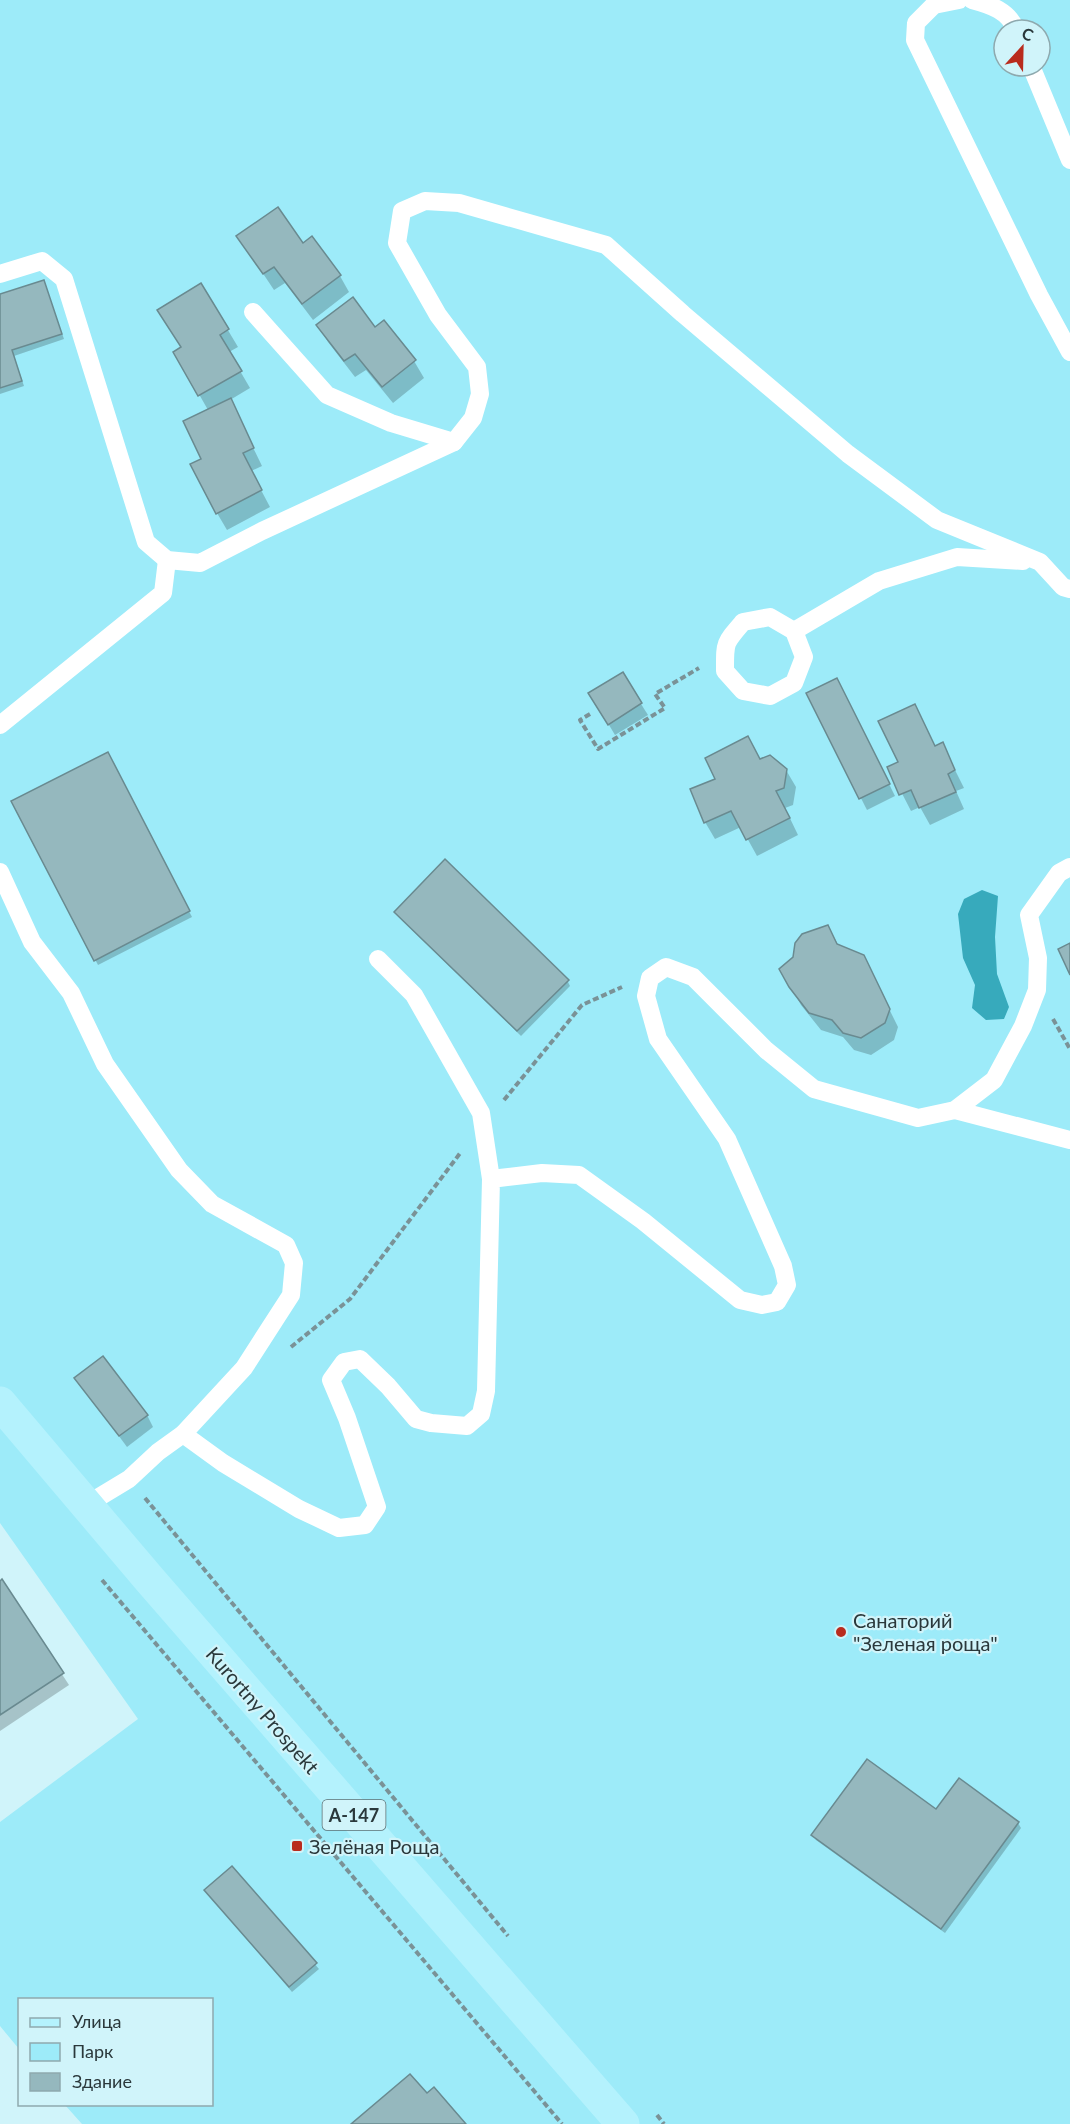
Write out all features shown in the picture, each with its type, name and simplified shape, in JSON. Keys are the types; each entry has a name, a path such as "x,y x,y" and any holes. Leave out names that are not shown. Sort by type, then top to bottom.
{"main road":[{"name":"Kurortny Prospekt","path":"0,1403 623,2124"}],"lane":[{"path":"959,0 934,5 916,23 915,40 1039,295 1070,352"},
{"path":"972,0 992,5 1009,18"},
{"path":"1036,78 1070,160"},
{"path":"0,274 42,261 64,279 146,542 166,560 200,563 262,531 454,442 473,418 480,394 477,367 438,315 397,243 402,212 424,201 459,203 606,245 683,314 848,454 937,520 1040,562 1063,587 1070,589"},
{"path":"253,312 327,395 391,423 454,442"},
{"path":"794,631 879,581 957,557 1040,562"},
{"path":"0,725 163,593 166,560"},
{"path":"770,617 794,631 804,657 794,683 770,696 743,692 725,671 725,643 743,622 770,617"},
{"path":"491,1179 542,1173 579,1175 643,1221 740,1300 762,1305 777,1302 787,1285 783,1266 726,1138 658,1039 646,996 650,978 666,967 693,977 766,1050 814,1089 918,1118 955,1110 994,1080 1023,1026 1037,990 1038,958 1029,915 1059,873 1070,867"},
{"path":"0,872 32,942 71,993 105,1064 179,1170 212,1204 286,1245 294,1263 291,1296 244,1368 183,1434 158,1452 129,1479 86,1505"},
{"path":"183,1434 223,1463 299,1509 339,1528 365,1525 377,1507 347,1418 331,1380 344,1362 360,1359 388,1386 416,1419 431,1423 467,1426 481,1414 487,1380 491,1179 481,1113 414,995 378,959"},
{"path":"955,1110 1070,1140"}],"path":[{"path":"590,714 580,720 598,749 665,708 655,694 725,652"},
{"path":"285,1351 350,1299 426,1197 582,1005 666,967"},
{"path":"129,1479 514,1943"},
{"path":"98,1575 562,2124"},
{"path":"650,2107 664,2124"}],"green space":[{"path":"0,0 1070,0 1070,2124 82,2124 66,2106 213,2106 213,1998 18,1998 18,2048 0,2026 0,1822 138,1719 0,1523"}],"shaded area":[{"path":"982,890 998,896 995,937 997,974 1009,1007 1004,1019 986,1020 972,1008 975,985 963,958 958,914 964,899"}],"building":[{"path":"278,207 303,243 312,236 341,275 302,304 274,267 263,274 236,236"},
{"path":"44,280 62,334 12,350 22,381 0,388 0,294"},
{"path":"201,283 229,329 220,335 242,371 198,396 173,352 181,347 157,310"},
{"path":"353,297 375,327 384,320 416,360 382,387 355,354 344,361 316,325"},
{"path":"231,398 254,448 243,453 262,490 216,514 190,464 201,459 183,421"},
{"path":"623,672 642,703 608,725 588,693"},
{"path":"837,678 890,784 859,799 806,693"},
{"path":"915,704 935,746 943,742 955,770 948,774 956,792 919,808 911,790 899,795 887,767 898,762 878,721"},
{"path":"748,736 760,759 770,755 787,769 784,788 776,791 790,818 746,840 731,811 704,823 690,789 715,779 705,758"},
{"path":"108,752 190,911 94,961 11,801"},
{"path":"445,859 569,980 517,1031 394,912"},
{"path":"828,925 837,944 864,955 890,1009 885,1023 861,1038 843,1033 832,1020 809,1013 789,987 779,969 793,957 795,943 802,934"},
{"path":"1070,943 1070,975 1058,949"},
{"path":"103,1356 148,1415 119,1436 74,1378"},
{"path":"2,1579 64,1673 0,1715 0,1581"},
{"path":"867,1759 936,1809 959,1778 1019,1822 941,1929 811,1835"},
{"path":"232,1866 317,1963 289,1987 204,1890"},
{"path":"410,2074 427,2093 434,2087 466,2124 351,2124"}],"place":[{"name":"Санаторий \"Зеленая роща\"","path":"841,1632"},
{"name":"Зелёная Роща","path":"297,1846"}]}
